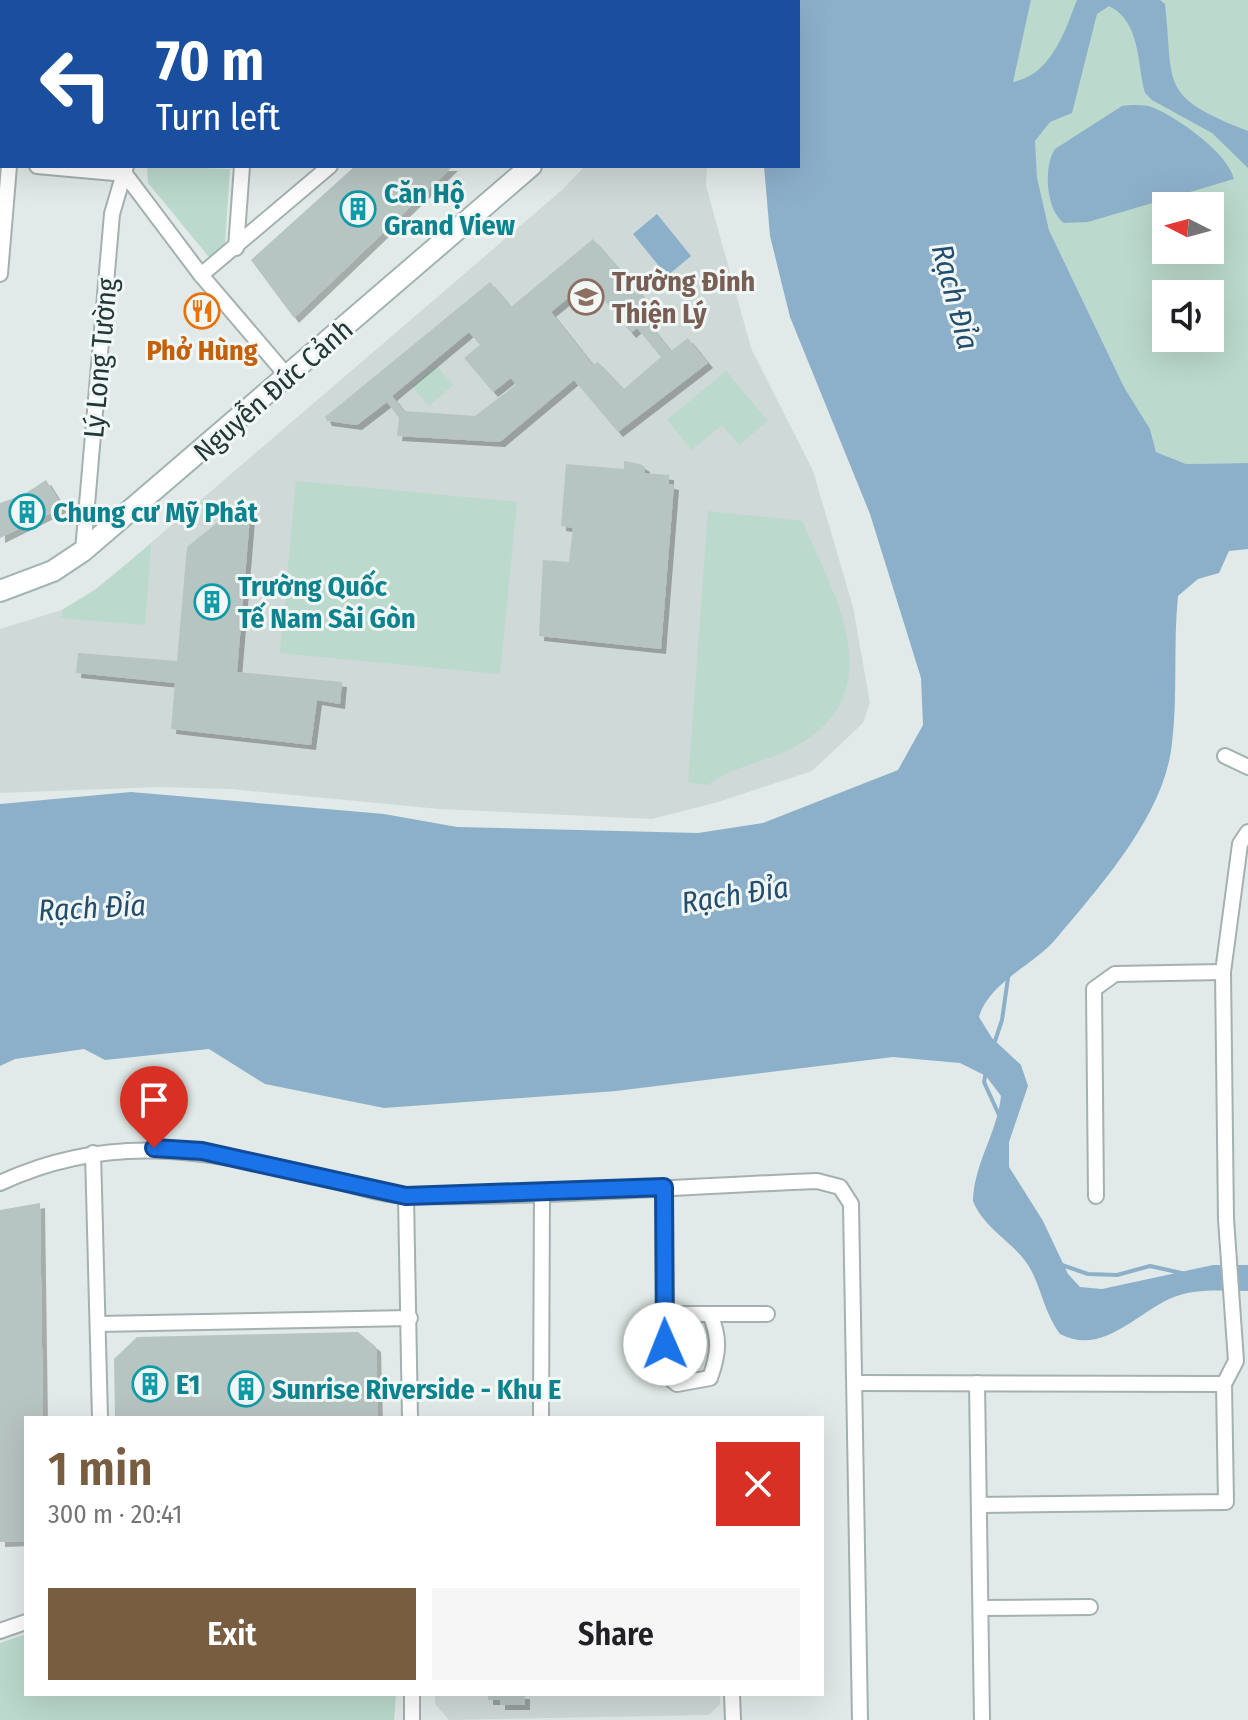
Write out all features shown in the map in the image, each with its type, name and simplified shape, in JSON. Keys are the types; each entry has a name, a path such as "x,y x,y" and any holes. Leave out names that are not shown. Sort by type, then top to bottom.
{"main road":[{"name":"Nguyễn Đức Cảnh","path":"0,591 44,575 83,551 529,168"}],"street":[{"path":"0,274 9,168"},
{"path":"81,168 125,170 201,275 288,377"},
{"path":"236,248 242,168"},
{"path":"201,275 328,168"},
{"name":"Lý Long Tường","path":"83,551 112,214 125,170"},
{"path":"1225,756 1248,767"},
{"path":"979,1505 1226,1502 1224,1384 1236,1361 1241,1337 1232,1308 1226,1219 1223,972 1240,844 1248,832"},
{"path":"1096,1196 1094,989 1115,974 1223,972"},
{"path":"0,1183 58,1160 93,1153 154,1148 202,1151 406,1196 817,1181 840,1187 851,1204 857,1383 860,1720"},
{"path":"93,1153 100,1416"},
{"path":"664,1187 665,1374 677,1384 710,1378 718,1357 719,1335 710,1314"},
{"path":"541,1416 542,1192"},
{"path":"406,1196 410,1416"},
{"path":"664,1314 767,1314"},
{"path":"98,1324 410,1318"},
{"path":"857,1383 1224,1384"},
{"path":"977,1383 982,1720"},
{"path":"981,1608 1090,1607"},
{"path":"0,1631 24,1623"},
{"path":"412,1696 412,1720"},
{"path":"732,1696 733,1720"}],"shaded area":[{"path":"583,168 707,168 706,186 751,348 813,471 853,607 870,703 863,723 812,771 718,802 652,819 440,809 231,789 159,787 0,793 0,629 62,610 97,589 562,190"},
{"path":"435,1696 720,1696 720,1704 709,1715 449,1720 435,1704"}],"green space":[{"path":"1031,0 1248,0 1248,463 1186,464 1156,452 1150,429 1124,387 1049,230 1037,177 1034,141 1012,82"},
{"path":"147,168 230,169 225,244 209,257 148,183"},
{"path":"437,366 453,385 429,406 412,386"},
{"path":"726,371 768,421 739,445 722,425 692,450 667,420"},
{"path":"296,481 517,502 500,674 280,653"},
{"path":"708,511 802,521 841,613 848,643 849,673 842,700 824,726 793,748 728,773 708,785 688,783"},
{"path":"151,544 145,625 61,618 62,610 96,589"},
{"path":"24,1635 24,1696 396,1696 394,1720 0,1720 0,1643"}],"water":[{"name":"Rạch Đỉa","path":"800,0 1031,0 1013,82 1026,78 1047,61 1061,38 1077,0 1160,0 1165,4 1171,71 1176,85 1198,108 1248,131 1248,168 1212,133 1152,100 1145,93 1136,45 1127,22 1109,6 1097,14 1072,113 1050,122 1035,141 1037,177 1049,230 1124,387 1150,429 1156,452 1186,464 1248,463 1248,549 1229,551 1219,573 1198,579 1178,596 1172,743 1167,770 1144,823 1110,873 1055,940 992,994 979,1017 992,1038 1021,1065 1028,1086 1009,1142 1009,1167 1043,1221 1068,1274 1080,1287 1102,1289 1213,1265 1248,1265 1248,1291 1183,1294 1120,1329 1091,1340 1076,1340 1060,1334 1026,1262 983,1218 973,1201 977,1174 1001,1096 986,1076 960,1063 893,1057 616,1091 384,1108 265,1084 209,1049 105,1060 84,1049 15,1059 0,1066 0,804 131,792 384,814 457,827 698,833 763,823 898,770 923,725 921,678 870,514 790,317 770,236 764,168 800,168"},
{"path":"1122,106 1150,107 1201,138 1222,158 1234,179 1190,192 1152,192 1152,203 1088,222 1064,223 1053,208 1048,188 1049,166 1055,149"},
{"path":"657,214 691,256 667,276 633,234"}],"building":[{"name":"Căn Hộ Grand View","path":"353,168 451,168 294,318 251,260"},
{"path":"593,239 656,311 646,320 671,351 688,338 708,363 618,432 574,380 500,442 397,436 399,418 387,402 357,425 327,421 325,417 490,282 511,307","holes":["589,281 631,333 637,328 661,357 624,389 598,362 593,365 551,312","469,332 480,345 464,358 493,392 511,378 516,385 475,416 404,411 392,396"]},
{"path":"624,461 645,467 644,473 669,475 669,484 674,485 661,649 539,636 543,560 569,562 573,528 561,526 566,464 624,469"},
{"name":"Chung cư Mỹ Phát","path":"46,480 63,507 0,538 0,503 23,495"},
{"name":"Trường Quốc Tế Nam Sài Gòn","path":"239,505 251,505 237,672 342,682 340,704 317,700 311,745 171,729 175,683 76,673 78,653 177,661 187,547"},
{"path":"40,1203 43,1416 24,1416 24,1541 0,1542 0,1210"},
{"name":"Sunrise Riverside - Khu E","path":"358,1332 376,1347 378,1416 115,1416 114,1359 137,1337"},
{"path":"488,1696 525,1696 525,1705 500,1705 500,1700 488,1700"}],"waterway":[{"path":"994,1044 1002,1020 1008,978"},
{"path":"986,1072 984,1082 999,1115"},
{"path":"1059,1264 1088,1274 1117,1275 1150,1266 1186,1274"}],"place":[{"name":"Căn Hộ Grand View","path":"358,209"},
{"name":"Trường Đinh Thiện Lý","path":"586,297"},
{"name":"Phở Hùng","path":"202,311"},
{"name":"Chung cư Mỹ Phát","path":"27,512"},
{"name":"Trường Quốc Tế Nam Sài Gòn","path":"212,602"},
{"name":"E1","path":"150,1384"},
{"name":"Sunrise Riverside - Khu E","path":"246,1389"}],"route":[{"path":"154,1148 202,1151 406,1196 664,1187 665,1344"}]}
